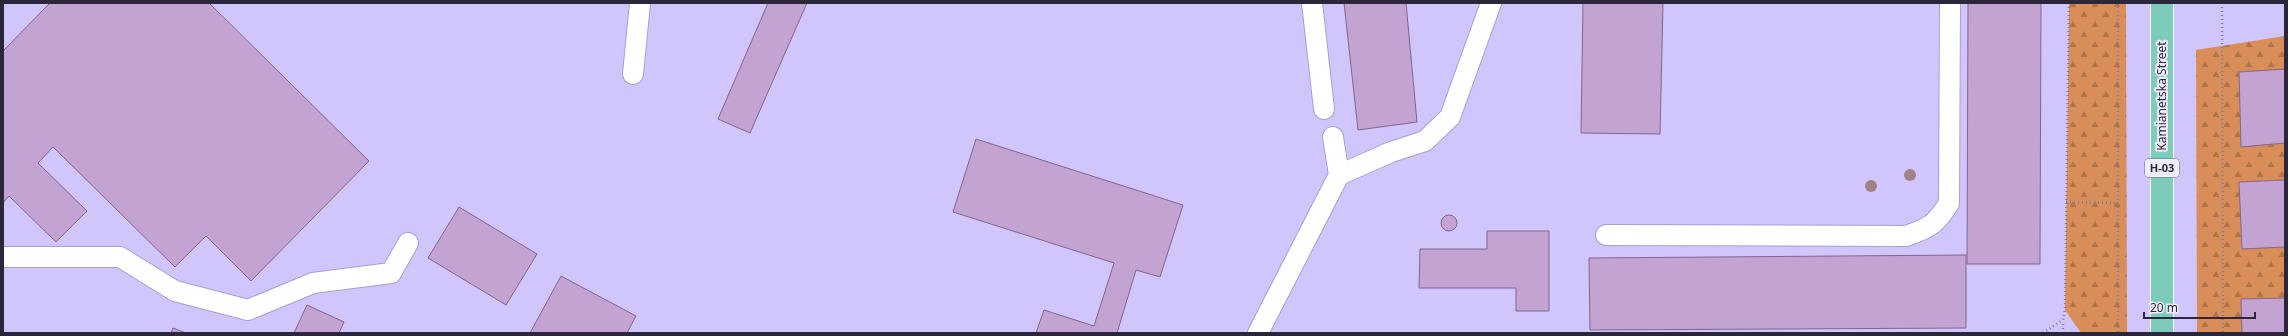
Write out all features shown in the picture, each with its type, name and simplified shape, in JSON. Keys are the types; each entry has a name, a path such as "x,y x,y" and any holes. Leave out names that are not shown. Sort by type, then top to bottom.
{"main road":[{"name":"Kamianetska Street","path":"2162,3 2162,333"}],"lane":[{"path":"633,74 640,3"},
{"path":"1312,3 1324,109"},
{"path":"1339,175 1391,152 1425,141 1450,117 1491,3"},
{"path":"1606,235 1906,236 1919,232 1939,220 1949,203 1950,3"},
{"path":"1258,333 1339,175 1333,137"},
{"path":"3,257 120,257 174,291 248,310 313,283 391,273 408,243"}],"path":[{"path":"2063,333 2065,310 2069,3"},
{"path":"2118,3 2118,333"},
{"path":"2222,3 2223,333"},
{"path":"2066,202 2118,203"},
{"path":"2043,333 2063,320"}],"green space":[{"path":"2069,3 2126,3 2127,333 2081,333 2065,310"},
{"path":"2285,36 2285,333 2197,333 2196,50"}],"building":[{"path":"50,3 209,3 369,161 251,281 206,236 175,267 53,147 38,163 87,211 56,242 9,196 3,203 3,51"},
{"path":"768,3 807,3 750,133 718,119"},
{"path":"1344,3 1406,3 1417,122 1358,130"},
{"path":"1583,3 1663,3 1660,134 1581,133"},
{"path":"1968,3 2041,3 2040,264 1967,264"},
{"path":"2285,69 2285,143 2241,147 2239,72"},
{"path":"976,139 1183,205 1160,277 1136,270 1117,333 1036,333 1044,310 1094,326 1114,263 953,212"},
{"path":"2285,180 2285,247 2242,249 2239,182"},
{"path":"459,207 537,254 506,305 428,258"},
{"path":"1446,215 1452,215 1457,220 1455,229 1452,231 1446,231 1441,226 1441,220"},
{"path":"1487,231 1549,231 1549,311 1516,311 1516,288 1419,288 1420,249 1487,249"},
{"path":"1966,255 1966,328 1590,330 1589,258"},
{"path":"561,276 636,316 627,333 530,333"},
{"path":"2285,298 2285,333 2242,333 2241,299"},
{"path":"307,305 344,322 339,333 294,333"},
{"path":"173,328 186,333 171,333"}]}
